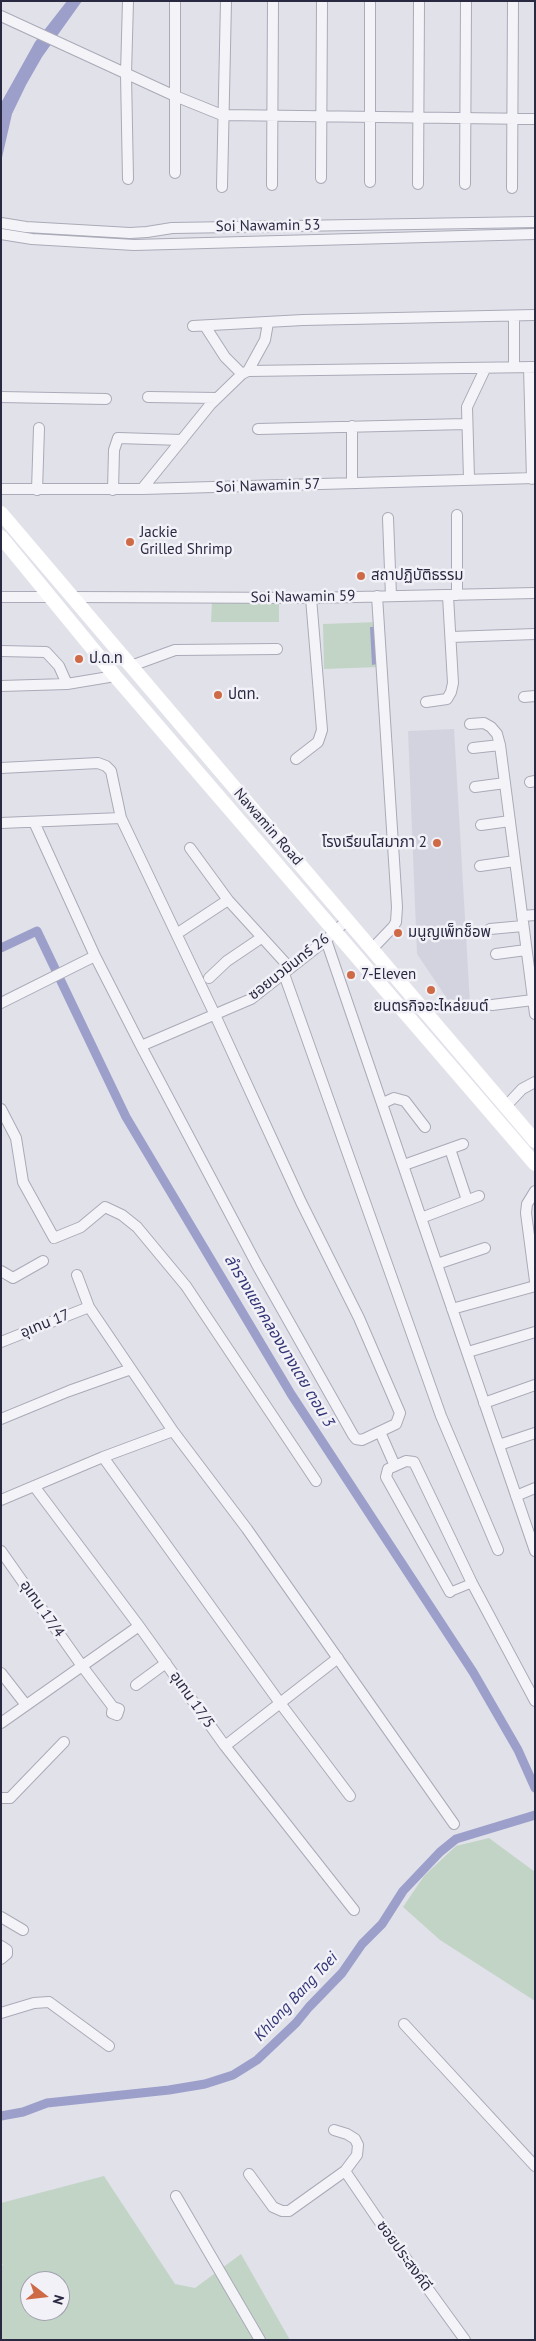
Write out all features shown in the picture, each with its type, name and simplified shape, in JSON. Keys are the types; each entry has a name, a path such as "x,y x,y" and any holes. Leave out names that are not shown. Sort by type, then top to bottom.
{"main road":[{"name":"Nawamin Road","path":"1,513 535,1141"},
{"name":"Nawamin Road","path":"1,537 331,936 535,1164"},
{"path":"115,676 131,666"}],"street":[{"path":"128,1 126,74 128,179"},
{"path":"175,1 175,173"},
{"path":"222,187 222,115 226,1"},
{"path":"272,185 273,1"},
{"path":"321,178 322,1"},
{"path":"370,1 368,117 370,182"},
{"path":"418,184 417,118 420,1"},
{"path":"465,184 466,1"},
{"path":"512,188 513,1"},
{"path":"1,16 175,96 222,115 535,119"},
{"name":"Soi Nawamin 53","path":"1,223 26,227 130,233 172,228 535,222"},
{"path":"1,234 32,239 134,245 535,234"},
{"path":"193,326 535,315"},
{"path":"514,316 514,367"},
{"path":"142,490 217,398 245,372 263,345 268,323"},
{"path":"205,326 225,358 245,372 532,367 533,478"},
{"path":"468,479 466,424 468,402 485,369"},
{"path":"1,397 106,399"},
{"path":"148,397 217,398"},
{"path":"258,429 466,424"},
{"path":"352,426 352,483"},
{"path":"37,490 39,428"},
{"path":"113,490 114,450 118,438 182,440"},
{"name":"Soi Nawamin 57","path":"1,489 142,490 533,478"},
{"path":"426,702 447,699 453,683 451,637 457,515"},
{"path":"388,518 391,596"},
{"name":"Soi Nawamin 59","path":"72,597 311,598 535,593"},
{"path":"372,949 393,927 397,915 377,596"},
{"path":"1,597 51,597"},
{"path":"296,759 318,742 322,730 311,598"},
{"path":"451,637 535,634"},
{"path":"131,666 175,650 277,650"},
{"path":"1,652 46,652 59,666 67,684"},
{"path":"1,686 67,684 115,676"},
{"path":"470,724 484,723 491,727 497,734 500,745 526,950 532,970 535,1014"},
{"path":"473,748 500,745"},
{"path":"1,768 98,762 111,771 121,818 215,1014 300,1202 359,1318 400,1413 400,1419 396,1424 362,1440 356,1439 353,1435 257,1265 141,1046 95,956 34,822"},
{"path":"475,787 505,783"},
{"path":"1,823 121,818"},
{"path":"481,825 510,821"},
{"path":"190,848 228,900 287,971 441,1416 498,1550"},
{"path":"480,866 515,861"},
{"path":"181,931 228,900"},
{"path":"490,929 523,921 535,915"},
{"name":"ซอยนวมินทร์ 26","path":"141,1046 251,999 331,936 347,920"},
{"path":"331,936 421,1218 534,1547"},
{"path":"209,978 227,961 261,938"},
{"path":"496,954 526,950"},
{"path":"1,1003 95,956"},
{"path":"492,1005 533,1000"},
{"path":"506,1106 522,1089 535,1082"},
{"path":"383,1103 394,1098 405,1101 425,1127"},
{"path":"1,1109 16,1138 23,1182 54,1238 81,1227 105,1207 112,1209 137,1227 186,1286 316,1481"},
{"path":"404,1165 463,1144"},
{"path":"450,1149 467,1200"},
{"path":"535,1191 527,1204 526,1213 535,1281"},
{"path":"421,1218 479,1196"},
{"path":"437,1264 485,1248"},
{"path":"1,1270 13,1278 43,1261"},
{"path":"77,1275 89,1307 173,1431 247,1529 454,1824"},
{"path":"452,1309 535,1286"},
{"name":"อุเทน 17","path":"1,1342 89,1307"},
{"path":"468,1352 535,1332"},
{"path":"1,1419 131,1369"},
{"path":"484,1403 535,1385"},
{"path":"1,1500 103,1457 173,1431"},
{"path":"380,1432 395,1466"},
{"path":"499,1445 535,1433"},
{"path":"103,1457 280,1704 350,1796"},
{"path":"472,1583 450,1592 386,1477 388,1469 406,1461 414,1462 472,1583 535,1700"},
{"name":"อุเทน 17/5","path":"34,1486 139,1626 225,1746 354,1910"},
{"path":"516,1496 535,1488"},
{"name":"อุเทน 17/4","path":"1,1551 113,1707"},
{"path":"1,1723 139,1626"},
{"path":"225,1746 338,1658"},
{"path":"136,1685 166,1663"},
{"path":"1,1673 26,1705"},
{"path":"1,1798 10,1798 64,1742"},
{"path":"1,1917 23,1930"},
{"path":"1,1946 7,1950 8,1954 1,1959"},
{"path":"1,2013 34,2003 49,2002 56,2005 109,2046"},
{"path":"404,2024 535,2166"},
{"path":"249,2174 273,2207 282,2212 289,2211 345,2171 357,2155 358,2145 347,2134 334,2130"},
{"name":"ซอยประสงค์ดี","path":"345,2171 380,2224 465,2340"},
{"path":"176,2196 260,2340"}],"shaded area":[{"name":"โรงเรียนโสมาภา 2","path":"454,729 470,1004 450,1003 417,954 408,731"}],"green space":[{"path":"212,601 279,601 279,622 211,622"},
{"path":"378,622 380,667 324,669 323,624"},
{"path":"489,1838 535,1872 535,2001 440,1940 403,1907 424,1876 456,1846"},
{"path":"104,2176 175,2284 195,2288 241,2254 290,2340 1,2340 1,2266 3,2265 1,2262 1,2203"}],"water":[{"path":"67,1 82,1 42,57 26,85 12,114 1,162 1,103 35,42"},
{"path":"370,627 375,627 377,664 372,665"}],"waterway":[{"name":"ลำรางแยกคลองบางเตย ตอน 3","path":"1,948 37,931 126,1117 291,1394 473,1672 518,1750 535,1788"},
{"name":"Khlong Bang Toei","path":"1,2116 23,2112 47,2103 169,2090 205,2084 233,2075 257,2060 296,2023 342,1973 362,1944 382,1924 403,1891 440,1852 456,1839 535,1815"}],"place":[{"name":"Jackie Grilled Shrimp","path":"130,542"},
{"name":"สถาปฏิบัติธรรม","path":"361,576"},
{"name":"ป.ด.ท","path":"79,659"},
{"name":"ปตท.","path":"218,695"},
{"name":"โรงเรียนโสมาภา 2","path":"437,843"},
{"name":"มนูญเพ็ทช็อพ","path":"398,933"},
{"name":"7-Eleven","path":"351,975"},
{"name":"ยนตรกิจอะไหล่ยนต์","path":"431,990"}]}
